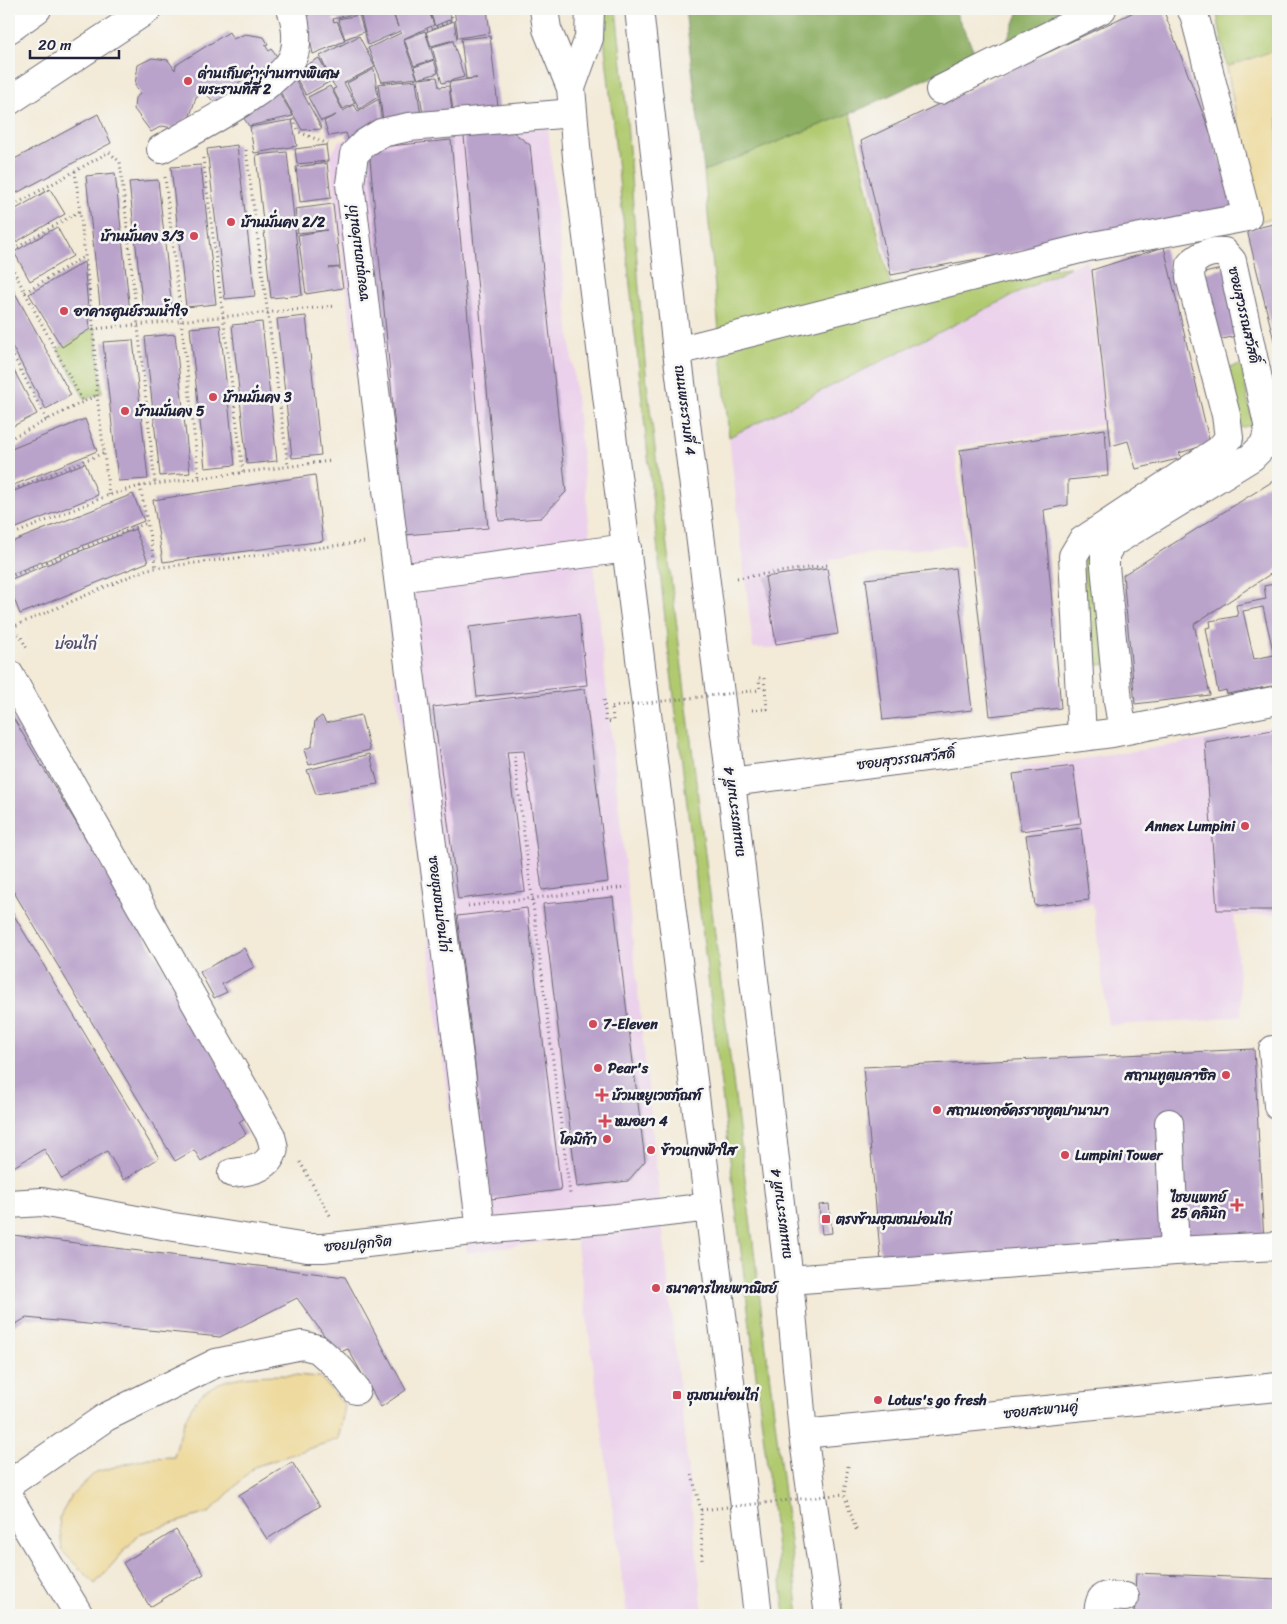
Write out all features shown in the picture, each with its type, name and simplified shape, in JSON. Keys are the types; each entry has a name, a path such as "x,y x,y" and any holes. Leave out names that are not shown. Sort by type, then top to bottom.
{"main road":[{"path":"9,29 38,9"},
{"path":"9,101 148,9"},
{"path":"161,149 246,99 272,81 285,69 294,55 296,38 291,9"},
{"path":"544,9 547,29 572,101 758,1615"},
{"path":"572,101 589,38 590,9"},
{"name":"ถนนพระรามที่ 4","path":"639,9 677,351 731,782 789,1280 804,1434 828,1615"},
{"path":"940,90 1102,9"},
{"path":"677,351 1088,247 1247,217 1194,14 1191,9"},
{"path":"354,154 365,143 381,134 409,127 572,101"},
{"name":"ซอยชุมชนบ่อนไก่","path":"354,154 350,184 364,303 481,1230"},
{"name":"ซอยสุวรรณสวัสดิ์","path":"1229,438 1226,415 1190,277 1191,264 1199,256 1212,251 1224,252 1232,261 1269,430 1264,445"},
{"path":"1211,359 1251,348"},
{"path":"1097,543 1219,450 1229,438 1264,445"},
{"path":"1082,737 1073,556 1082,540 1112,543 1252,457 1264,445"},
{"path":"1097,543 1105,554 1118,701 1124,732"},
{"path":"398,578 627,548"},
{"path":"9,674 271,1136 274,1151 268,1161 254,1171 232,1173"},
{"name":"ซอยสุวรรณสวัสดิ์","path":"731,782 1124,732 1278,700"},
{"path":"1273,1050 1278,1106"},
{"path":"1169,1123 1175,1250"},
{"name":"ซอยปลูกจิต","path":"9,1204 42,1202 168,1226 307,1248 348,1246 481,1230 709,1207"},
{"path":"789,1280 1175,1250 1278,1246"},
{"path":"9,1484 106,1417 216,1363 302,1345 318,1349 340,1370 356,1390"},
{"name":"ซอยสะพานคู่","path":"804,1434 1278,1387"},
{"path":"9,1498 79,1615"},
{"path":"1098,1615 1099,1602 1102,1598 1106,1596 1126,1597"}],"path":[{"path":"428,30 452,20 450,9"},
{"path":"293,120 299,132 354,154"},
{"path":"246,150 288,466"},
{"path":"9,208 109,152 120,162 155,483"},
{"path":"203,154 243,472"},
{"path":"75,171 109,495"},
{"path":"165,176 199,477"},
{"path":"9,252 80,211"},
{"path":"25,292 85,256"},
{"path":"9,262 83,402"},
{"path":"93,329 364,303"},
{"path":"9,348 47,420"},
{"path":"9,439 98,395"},
{"path":"9,491 104,453"},
{"path":"9,536 109,495 140,486 330,461"},
{"path":"140,486 156,568"},
{"path":"9,577 147,523"},
{"path":"9,626 10,628 147,569 393,539"},
{"path":"737,578 828,565"},
{"path":"604,700 606,722 613,721 612,707 760,690 759,678 764,678 767,709 752,710"},
{"path":"514,756 573,1222"},
{"path":"440,910 627,887"},
{"path":"848,1466 844,1494 858,1532"},
{"path":"692,1475 701,1510 702,1560"},
{"path":"701,1510 844,1494"}],"shaded area":[{"path":"506,127 548,128 703,1615 627,1615 576,1237 467,1253 330,157 339,141"},
{"path":"1087,259 1106,424 955,447 965,544 830,559 839,634 778,648 753,648 729,437"},
{"path":"1278,725 1278,914 1234,916 1242,1015 1202,1021 1108,1025 1093,904 1041,911 1018,767 1071,761 1204,740"}],"green space":[{"path":"601,9 616,9 625,93 647,384 799,1615 785,1615 668,647"},
{"path":"685,9 954,9 976,55 863,108 704,171"},
{"path":"1025,9 1076,9 1007,41 1019,11"},
{"path":"1216,9 1278,9 1278,49 1227,67"},
{"path":"850,113 890,284 1070,267 729,437 704,171"},
{"path":"95,327 102,393 85,399 58,349"},
{"path":"1241,365 1253,425 1239,428 1227,368"},
{"path":"1097,555 1107,664 1089,666 1078,557"}],"sand":[{"path":"1278,49 1278,217 1255,222 1227,67"},
{"path":"295,1375 320,1377 345,1406 338,1439 254,1467 210,1512 139,1534 95,1584 62,1551 59,1518 72,1495 96,1472 148,1458 174,1457 191,1407 202,1394 222,1382 246,1377"}],"building":[{"path":"304,9 391,9 398,27 392,9 428,9 434,25 403,39 417,78 382,82 368,48 401,33 400,31 368,45 360,12 333,19 334,22 337,21 345,41 313,54"},
{"path":"429,9 449,9 451,19 435,26"},
{"path":"454,9 487,9 490,33 458,38"},
{"path":"1140,9 1163,9 1240,210 891,275 861,141"},
{"path":"359,15 364,32 345,39 338,19"},
{"path":"454,21 457,39 431,46 426,32"},
{"path":"425,31 434,59 414,66 404,39"},
{"name":"ด่านเก็บค่าผ่านทางพิเศษ พระรามที่สี่ 2","path":"229,32 233,39 245,34 264,37 268,44 265,45 269,51 272,49 278,58 251,88 245,78 233,87 231,92 217,102 212,100 205,92 196,97 190,116 173,128 162,126 151,132 134,109 135,98 140,94 135,85 138,65 152,58 168,60 175,70 176,65"},
{"path":"359,36 375,67 344,83 355,103 343,109 333,89 336,88 331,81 306,95 293,73 319,58 329,76 320,56"},
{"path":"490,36 499,116 454,119 449,82 477,78 466,79 461,39"},
{"path":"453,41 464,77 442,83 432,47"},
{"path":"434,60 438,73 418,79 414,67"},
{"path":"374,69 378,97 359,109 347,83"},
{"path":"293,75 322,129 302,130 277,86"},
{"path":"437,77 439,87 449,86 453,119 424,123 418,79"},
{"path":"416,80 422,124 384,128 378,84"},
{"path":"330,86 343,111 354,105 358,111 379,99 383,130 348,139 346,133 329,136 324,121 336,115 321,121 308,97"},
{"path":"277,89 293,116 249,126 241,114"},
{"path":"98,114 111,143 9,197 9,162"},
{"path":"292,120 297,146 254,153 250,127"},
{"path":"513,132 530,145 566,492 541,518 499,521 464,136"},
{"path":"451,140 488,528 405,535 369,148"},
{"name":"บ้านมั่นคง 2/2","path":"237,145 255,296 225,299 207,149"},
{"path":"326,145 328,161 297,164 295,149"},
{"path":"287,152 302,295 271,298 256,155"},
{"path":"327,163 331,198 300,202 296,167"},
{"name":"บ้านมั่นคง 3/3","path":"201,165 216,304 186,307 171,167"},
{"path":"115,173 130,312 101,315 86,176"},
{"path":"158,180 172,308 143,311 129,182"},
{"path":"50,189 65,214 11,245 9,242 9,213"},
{"path":"333,204 340,267 329,268 340,268 343,288 306,294 298,235 327,230 298,233 295,209"},
{"path":"1278,223 1278,357 1247,230"},
{"path":"57,227 73,256 30,281 14,252"},
{"path":"1164,247 1210,444 1179,453 1182,458 1136,469 1128,441 1111,446 1092,270"},
{"name":"อาคารศูนย์รวมน้ำใจ","path":"84,262 90,329 62,347 29,294"},
{"path":"1225,268 1242,335 1213,341 1196,275"},
{"path":"9,282 71,395 46,409 9,341"},
{"path":"306,316 321,455 292,458 277,319"},
{"path":"262,322 277,461 247,464 232,325"},
{"name":"บ้านมั่นคง 3","path":"220,325 235,465 205,468 190,328"},
{"path":"175,334 190,473 160,476 145,337"},
{"name":"บ้านมั่นคง 5","path":"133,340 148,479 118,481 103,342"},
{"path":"9,361 37,414 9,428"},
{"path":"85,419 97,451 9,487 9,450"},
{"path":"1105,429 1108,476 1068,480 1068,505 1044,510 1061,708 990,716 960,450"},
{"path":"85,463 98,495 9,531 9,493"},
{"path":"315,475 323,541 163,562 153,500"},
{"path":"1278,478 1278,569 1194,624 1210,695 1135,704 1123,575"},
{"path":"133,494 144,521 9,575 9,543"},
{"path":"135,529 148,562 20,614 9,586 9,580"},
{"path":"827,568 838,634 776,644 765,577"},
{"path":"955,568 972,710 883,720 866,579"},
{"path":"1278,583 1278,685 1227,694 1226,690 1218,692 1206,628 1211,627 1210,621 1238,616 1236,605 1266,599 1264,586","holes":["1263,607 1274,655 1254,659 1243,611"]},
{"path":"579,614 587,685 477,697 469,627"},
{"path":"585,689 608,882 542,890 524,751 507,752 525,891 458,899 433,707"},
{"path":"9,711 251,1114 239,1122 246,1134 201,1161 194,1150 175,1161 9,884"},
{"path":"361,715 370,750 309,765 304,750 312,746 315,721 322,716 326,723"},
{"name":"Annex Lumpini","path":"1278,729 1278,910 1217,910 1205,742"},
{"path":"370,754 378,784 316,794 307,770"},
{"path":"1073,766 1081,823 1021,831 1013,774"},
{"path":"1081,828 1089,900 1035,906 1026,835"},
{"path":"613,897 645,1161 628,1181 577,1187 543,904"},
{"path":"9,907 159,1158 124,1180 107,1151 62,1179 44,1149 10,1169"},
{"path":"527,908 561,1190 491,1199 457,916"},
{"path":"244,948 254,967 222,984 227,992 214,998 200,972"},
{"name":"Lumpini Tower","path":"1254,1049 1264,1243 881,1262 863,1067"},
{"path":"829,1204 832,1233 822,1234 819,1205"},
{"path":"13,1235 345,1277 406,1390 381,1407 348,1349 337,1353 297,1298 220,1337 26,1318 9,1328 9,1237"},
{"path":"292,1462 320,1506 267,1539 239,1495"},
{"path":"176,1530 204,1574 150,1607 123,1563"},
{"path":"1136,1573 1278,1579 1278,1615 1134,1615"}],"place":[{"name":"ด่านเก็บค่าผ่านทางพิเศษ พระรามที่สี่ 2","path":"188,81"},
{"name":"บ้านมั่นคง 2/2","path":"231,222"},
{"name":"บ้านมั่นคง 3/3","path":"194,236"},
{"name":"อาคารศูนย์รวมน้ำใจ","path":"64,311"},
{"name":"บ้านมั่นคง 3","path":"213,397"},
{"name":"บ้านมั่นคง 5","path":"125,411"},
{"name":"Annex Lumpini","path":"1245,826"},
{"name":"7-Eleven","path":"593,1024"},
{"name":"Pear's","path":"598,1068"},
{"name":"สถานทูตบลาซิล","path":"1226,1075"},
{"name":"บ้วนหยูเวชภัณฑ์","path":"602,1095"},
{"name":"สถานเอกอัครราชทูตปานามา","path":"937,1110"},
{"name":"หมอยา 4","path":"605,1121"},
{"name":"โคมิก้า","path":"607,1139"},
{"name":"ข้าวแกงฟ้าใส","path":"651,1150"},
{"name":"Lumpini Tower","path":"1065,1155"},
{"name":"ไชยแพทย์ 25 คลินิก","path":"1237,1205"},
{"name":"ตรงข้ามชุมชนบ่อนไก่","path":"826,1219"},
{"name":"ธนาคารไทยพาณิชย์","path":"656,1288"},
{"name":"ชุมชนบ่อนไก่","path":"677,1395"},
{"name":"Lotus's go fresh","path":"878,1400"}],"district":[{"name":"บ่อนไก่","path":"76,644"}]}
